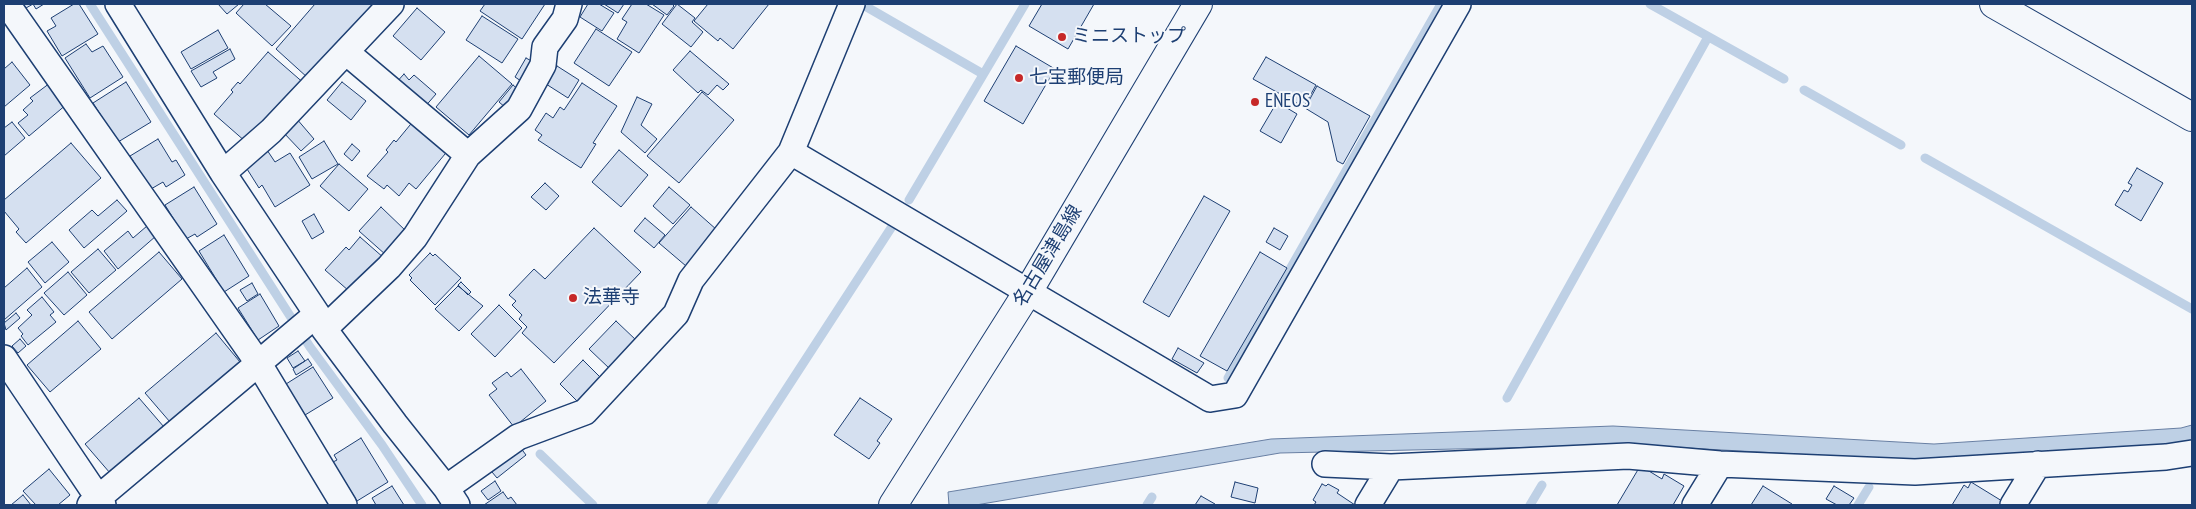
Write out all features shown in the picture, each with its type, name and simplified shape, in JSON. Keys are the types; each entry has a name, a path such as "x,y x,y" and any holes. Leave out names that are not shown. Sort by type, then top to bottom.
{"main road":[{"name":"名古屋津島線","path":"893,505 1028,290 1198,4"},
{"path":"1994,4 2192,117"}],"street":[{"path":"7,4 259,364 344,505"},
{"path":"118,4 317,321 451,496 518,437 585,412 676,314 691,280 791,152 852,4"},
{"path":"223,173 272,131 391,4"},
{"path":"4,358 97,503 290,338 317,321 389,267 415,237 468,155 519,109 543,65 545,47 565,19 569,4"},
{"path":"791,152 1210,398 1235,395 1458,4"},
{"path":"346,52 468,155"},
{"path":"1325,464 1391,466 1628,456 1720,464 1915,472 2166,457 2192,453"},
{"path":"1695,505 1720,464"},
{"path":"2013,505 2038,464"},
{"path":"1368,505 1391,466"}],"water":[{"path":"2192,425 2192,442 2186,445 1922,461 1632,445 1280,453 976,505 949,505 948,492 1271,439 1613,426 1934,444 2181,428"}],"building":[{"path":"23,4 33,4 26,8"},
{"path":"33,4 44,4 36,9"},
{"path":"74,4 79,4 98,34 62,56 47,31 56,26 51,18"},
{"path":"218,4 239,4 227,14"},
{"path":"244,4 265,4 291,26 272,46 236,13"},
{"path":"315,4 374,4 375,7 308,78 276,49"},
{"path":"485,4 545,4 522,39 480,11"},
{"path":"588,4 599,4 614,13 602,31 580,17"},
{"path":"604,4 624,4 618,13"},
{"path":"632,4 646,4 664,15 639,53 617,39 627,22 622,19"},
{"path":"652,4 672,4 674,6 667,15"},
{"path":"677,4 695,18 692,22 703,32 691,47 662,24"},
{"path":"708,4 769,4 733,49 720,38 718,41 694,21"},
{"name":"ミニストップ","path":"1042,4 1094,4 1068,49 1029,26"},
{"path":"417,8 445,32 421,60 393,36"},
{"path":"482,16 518,39 502,63 466,40"},
{"path":"596,29 632,52 609,86 574,63"},
{"path":"218,30 228,48 191,69 181,52"},
{"path":"86,44 92,52 103,46 123,77 90,98 65,58"},
{"path":"1016,46 1055,69 1023,124 984,101"},
{"path":"230,49 235,59 213,72 217,78 201,87 191,71"},
{"path":"690,51 729,84 723,90 717,85 708,95 701,90 698,93 673,70"},
{"path":"268,52 306,85 246,142 214,114 233,92 231,90 238,82 240,84"},
{"path":"479,56 512,84 469,135 436,107"},
{"path":"1266,57 1316,85 1304,107 1253,79"},
{"path":"526,58 535,63 524,83 515,77"},
{"path":"12,62 30,85 4,107 4,69"},
{"path":"557,66 579,80 568,98 546,84"},
{"path":"404,74 409,80 414,75 436,94 423,109 394,85"},
{"path":"126,82 151,122 118,142 93,103"},
{"path":"342,82 366,101 351,120 327,100"},
{"path":"50,83 67,104 29,136 18,123 28,115 23,110 33,101 30,98"},
{"path":"582,83 617,106 593,143 596,144 581,168 538,140 542,135 535,130 546,113 553,118 560,107 564,110"},
{"path":"513,85 520,91 506,108 499,102"},
{"path":"1317,86 1370,116 1343,164 1337,161 1328,122 1305,108"},
{"path":"702,92 734,120 679,183 647,156"},
{"path":"637,97 652,104 641,125 657,139 645,153 621,132"},
{"path":"1277,102 1297,114 1281,143 1260,131"},
{"path":"296,118 314,139 301,151 282,131"},
{"path":"415,119 450,148 416,189 409,183 399,196 387,185 384,189 367,176 388,152 386,150 394,140 396,142"},
{"path":"12,122 25,138 4,156 4,128"},
{"path":"158,139 172,162 176,160 185,175 166,187 163,182 151,189 130,156"},
{"path":"324,141 338,164 312,179 299,157"},
{"path":"71,143 101,178 26,243 16,232 19,229 4,211 4,200"},
{"path":"352,144 360,151 352,161 344,154"},
{"path":"265,147 275,162 290,153 310,185 275,207 262,185 259,188 242,161"},
{"path":"619,150 648,175 621,207 592,182"},
{"path":"339,164 368,189 349,211 320,186"},
{"path":"2137,168 2163,183 2141,221 2115,205 2124,190 2128,192 2132,185 2128,183"},
{"path":"545,183 559,196 546,210 531,197"},
{"path":"194,187 217,224 197,237 195,234 186,239 165,205"},
{"path":"669,187 690,205 673,224 653,206"},
{"path":"1204,196 1230,211 1169,317 1143,302"},
{"path":"117,200 127,211 84,248 69,230 92,210 98,216"},
{"path":"381,207 407,232 386,255 359,231"},
{"path":"691,207 717,230 686,266 659,243"},
{"path":"314,214 324,232 312,239 302,221"},
{"path":"645,218 665,235 654,248 634,231"},
{"path":"147,226 156,236 118,269 104,251 128,231 133,238"},
{"path":"594,228 641,272 554,363 522,333 527,327 519,319 522,315 512,305 516,301 509,295 534,269 545,279"},
{"path":"1274,228 1288,236 1280,250 1266,242"},
{"path":"224,235 249,276 224,292 199,251"},
{"path":"360,237 384,258 349,291 325,270 346,247 349,250"},
{"path":"52,242 69,262 45,283 28,262"},
{"path":"98,249 116,270 89,293 71,272"},
{"path":"159,252 182,279 112,339 89,312"},
{"path":"1260,252 1287,268 1227,371 1200,356"},
{"path":"430,253 433,256 435,254 461,278 435,305 410,280 412,278 409,275"},
{"path":"27,268 42,287 4,320 4,288"},
{"path":"68,272 87,295 64,315 44,293"},
{"path":"461,282 471,292 468,295 458,285"},
{"path":"252,283 258,294 247,301 240,290"},
{"path":"458,286 483,306 459,331 435,309"},
{"path":"260,294 279,326 258,340 238,308"},
{"path":"42,297 54,312 50,315 56,322 28,345 18,328 32,315 27,310"},
{"path":"499,305 522,328 495,357 471,334"},
{"path":"16,313 20,318 6,330 4,323"},
{"path":"78,321 101,349 50,392 27,365"},
{"path":"616,321 637,341 610,369 589,349"},
{"path":"216,333 240,362 170,422 145,393"},
{"path":"20,339 26,346 18,353 12,346"},
{"path":"1178,348 1204,363 1197,373 1172,359"},
{"path":"298,351 305,361 293,368 287,358"},
{"path":"308,359 312,365 296,375 293,369"},
{"path":"583,360 601,378 578,402 560,384"},
{"path":"313,367 333,398 305,415 286,384"},
{"path":"521,369 546,401 514,427 489,395 497,389 492,383 507,372 511,377"},
{"path":"139,398 164,427 110,473 85,444"},
{"path":"860,398 892,419 877,441 880,443 869,459 834,435"},
{"path":"361,438 388,482 357,501 333,462 337,460 334,455"},
{"path":"517,443 526,455 497,478 487,466"},
{"path":"1639,468 1644,468 1662,479 1664,474 1684,486 1673,505 1617,505"},
{"path":"49,469 70,495 58,505 36,505 23,491"},
{"path":"495,481 501,491 488,500 481,491"},
{"path":"1235,482 1258,488 1255,503 1231,497"},
{"path":"1971,482 2002,501 2000,505 1952,505 1964,485 1968,488"},
{"path":"1322,484 1326,486 1328,484 1339,490 1337,493 1355,505 1314,505 1316,502 1313,500"},
{"path":"392,486 404,505 376,505 372,498"},
{"path":"1763,486 1792,504 1751,505"},
{"path":"1834,486 1854,498 1849,505 1837,505 1826,499"},
{"path":"503,492 508,499 511,497 517,505 484,505"},
{"path":"23,495 31,505 11,505"},
{"path":"1201,496 1215,504 1195,505"}],"waterway":[{"path":"90,4 310,347 382,445 422,505"},
{"path":"909,200 1025,4"},
{"path":"1228,378 1441,4"},
{"path":"1650,4 1784,79"},
{"path":"865,6 983,74"},
{"path":"1507,398 1708,37"},
{"path":"1804,90 1901,145"},
{"path":"1925,158 2192,309"},
{"path":"711,505 893,225"},
{"path":"540,454 593,505"},
{"path":"1530,505 1542,485"},
{"path":"1858,505 1869,487"},
{"path":"1147,505 1152,497"}],"place":[{"name":"ミニストップ","path":"1062,37"},
{"name":"七宝郵便局","path":"1019,78"},
{"name":"ENEOS","path":"1255,102"},
{"name":"法華寺","path":"573,298"}]}
